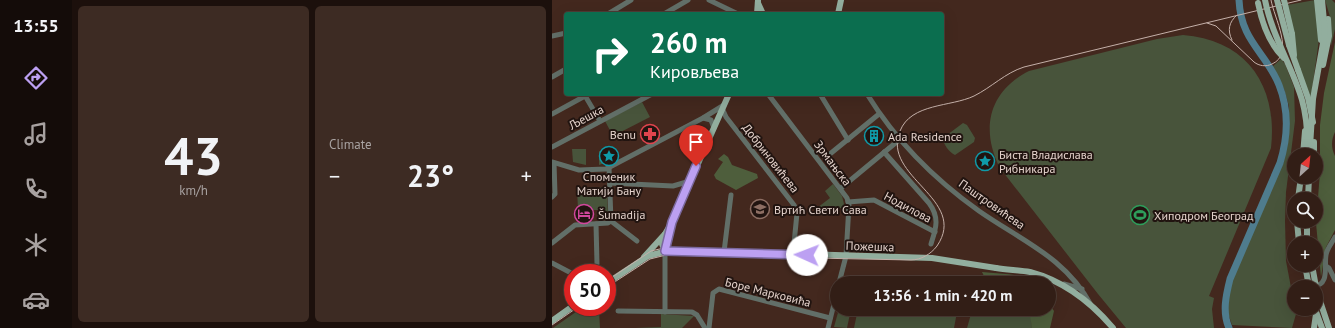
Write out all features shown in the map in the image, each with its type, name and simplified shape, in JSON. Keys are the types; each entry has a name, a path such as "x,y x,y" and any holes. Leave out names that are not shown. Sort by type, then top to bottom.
{"main road":[{"path":"1257,0 1261,16 1269,36 1279,53 1290,60"},
{"path":"1265,0 1273,30 1290,60 1308,98 1313,122 1314,148"},
{"path":"1277,0 1290,60 1305,111 1308,148"},
{"path":"1284,0 1294,42 1290,60"},
{"path":"1318,0 1321,54"},
{"path":"1313,122 1329,36 1329,22 1322,0"},
{"path":"756,12 758,1"},
{"path":"758,1 762,12"},
{"path":"838,12 840,2"},
{"path":"840,2 842,12"},
{"path":"1309,148 1313,101 1325,32 1324,9"},
{"path":"642,259 665,234 672,222 728,96"},
{"path":"1304,148 1306,127 1313,101"},
{"path":"665,251 672,222"},
{"path":"665,234 662,244 665,251"},
{"name":"Пожешка","path":"616,277 651,254 665,251 937,258 1034,274 1071,290 1090,303 1113,328"},
{"path":"552,321 564,312"},
{"path":"1314,328 1315,316"},
{"path":"1318,316 1326,327"},
{"path":"1322,316 1326,327"},
{"path":"1323,316 1326,327"}],"street":[{"path":"611,12 631,0"},
{"path":"667,12 688,0"},
{"path":"709,0 735,12"},
{"path":"552,36 564,33"},
{"path":"552,77 564,70"},
{"path":"552,114 583,96"},
{"path":"586,96 600,121"},
{"name":"Љешка","path":"552,147 648,96"},
{"name":"Зрмањска","path":"770,96 841,188 848,202 846,256 842,276"},
{"path":"821,96 848,140"},
{"name":"Паштровићева","path":"868,96 879,114 899,140 915,157 957,194 1000,225 1054,259 1082,289 1092,306 1109,328"},
{"path":"553,195 553,162 579,170 603,170 723,107"},
{"name":"Добриновићева","path":"723,107 731,123 794,205 797,213 793,254"},
{"path":"825,158 879,114"},
{"path":"703,118 711,120 714,126"},
{"name":"Добриновићева","path":"714,126 721,120 731,123"},
{"path":"841,188 899,140"},
{"path":"884,152 933,208 937,223 931,244"},
{"path":"609,167 611,221 636,241"},
{"path":"610,183 673,186 690,181"},
{"path":"673,186 680,191 682,199"},
{"path":"724,252 731,195"},
{"name":"Нодилова","path":"848,202 874,200 935,232"},
{"path":"552,243 576,225 596,224 611,221"},
{"path":"596,224 596,264"},
{"path":"1323,282 1328,249 1335,237"},
{"path":"665,251 665,312"},
{"path":"552,263 564,269"},
{"path":"1326,266 1329,268 1335,280"},
{"path":"1035,271 1075,288 1082,289"},
{"name":"Боре Марковића","path":"709,328 712,293 719,289 830,318"},
{"path":"618,311 694,313 705,328"},
{"path":"828,328 830,318"}],"green space":[{"path":"1315,0 1319,39 1311,98 1295,58 1294,32 1287,5"},
{"path":"1325,0 1332,0 1335,3 1335,29 1331,46 1331,20"},
{"name":"Хиподром Београд","path":"1183,35 1205,39 1225,46 1241,57 1254,70 1263,86 1269,105 1272,126 1271,148 1209,296 1214,298 1212,309 1214,328 1126,328 1000,168 990,139 992,112 997,100 1005,89 1015,79 1029,71 1157,39"},
{"path":"1335,42 1335,132 1332,144 1335,156 1335,230 1326,247 1323,265 1323,236 1317,236 1316,228 1323,228 1323,192 1318,192 1319,184 1323,184 1323,148 1320,148 1320,125 1324,93"},
{"path":"1281,59 1285,64 1294,87 1295,121 1292,148 1287,148 1285,221 1286,261 1290,280 1287,280 1287,316 1295,316 1292,328 1232,325 1225,304 1237,267 1287,146 1289,106 1284,89 1272,67"},
{"path":"642,102 650,117 613,136 605,121"},
{"path":"963,123 967,125 975,138 974,142 955,155 947,148 943,138"},
{"path":"572,149 586,149 586,165 573,162"},
{"path":"613,150 617,156 611,159 609,155 607,156 609,161 599,165 599,151"},
{"path":"724,154 728,157 732,165 757,174 758,178 736,190 716,179 714,175 723,162 718,159"},
{"path":"833,184 842,196 845,208 817,208 830,198 825,191"},
{"path":"607,187 608,216 604,216 604,210 578,210 577,188"},
{"path":"982,272 1021,276 984,276"},
{"path":"661,314 694,316 682,328 635,328 661,327"},
{"path":"570,316 599,316 600,328 553,328"},
{"path":"837,316 850,316 847,328 834,327"},
{"path":"857,316 956,316 954,328 854,328"},
{"path":"970,316 1031,316 1032,328 967,328"},
{"path":"1030,316 1053,316 1050,328 1032,328"}],"waterway":[{"path":"1229,328 1225,310 1230,279 1280,163 1286,133 1286,114 1279,85 1268,64 1249,37 1244,26 1239,0"}],"tram line":[{"path":"1207,23 1216,26 1254,62 1263,66 1270,65 1279,59 1283,44 1271,0"},
{"path":"616,281 650,259 666,255 911,260 922,258 932,252 937,246 944,229 942,215 934,201 902,162 897,147 900,131 905,122 913,115 932,107 965,100 987,89 1005,76 1024,67 1301,0"},
{"path":"1232,40 1229,30 1232,20 1237,15"},
{"path":"616,275 651,251 664,248 688,248"},
{"path":"552,325 565,316"}],"place":[{"name":"Benu","path":"650,134"},
{"name":"Ada Residence","path":"874,136"},
{"name":"Споменик Матији Бану","path":"609,156"},
{"name":"Биста Владислава Рибникара","path":"985,161"},
{"name":"Вртић Свети Сава","path":"760,209"},
{"name":"Šumadija","path":"584,214"},
{"name":"Хиподром Београд","path":"1140,215"}],"route":[{"path":"696,166 672,222 665,251 807,255"}]}
